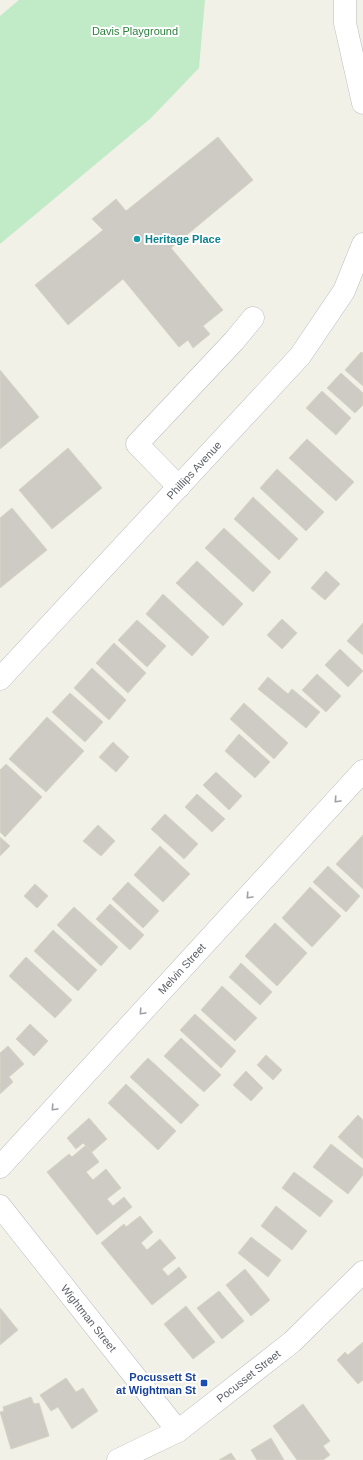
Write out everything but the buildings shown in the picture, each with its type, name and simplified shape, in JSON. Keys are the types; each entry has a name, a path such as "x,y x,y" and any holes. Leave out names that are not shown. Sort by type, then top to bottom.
{"street":[{"path":"345,0 345,23 363,103"},
{"name":"Phillips Avenue","path":"0,679 300,356 344,292 363,244"},
{"path":"179,487 137,444 234,341 253,318"},
{"name":"Melvin Street","path":"0,1167 363,771"},
{"name":"Wightman Street","path":"0,1206 178,1431"},
{"name":"Pocusset Street","path":"118,1460 178,1431 292,1342 363,1272"}],"green space":[{"name":"Davis Playground","path":"19,0 205,0 199,68 151,118 0,244 0,16"}],"place":[{"name":"Heritage Place","path":"137,239"},
{"name":"Pocussett St at Wightman St","path":"204,1383"}]}
